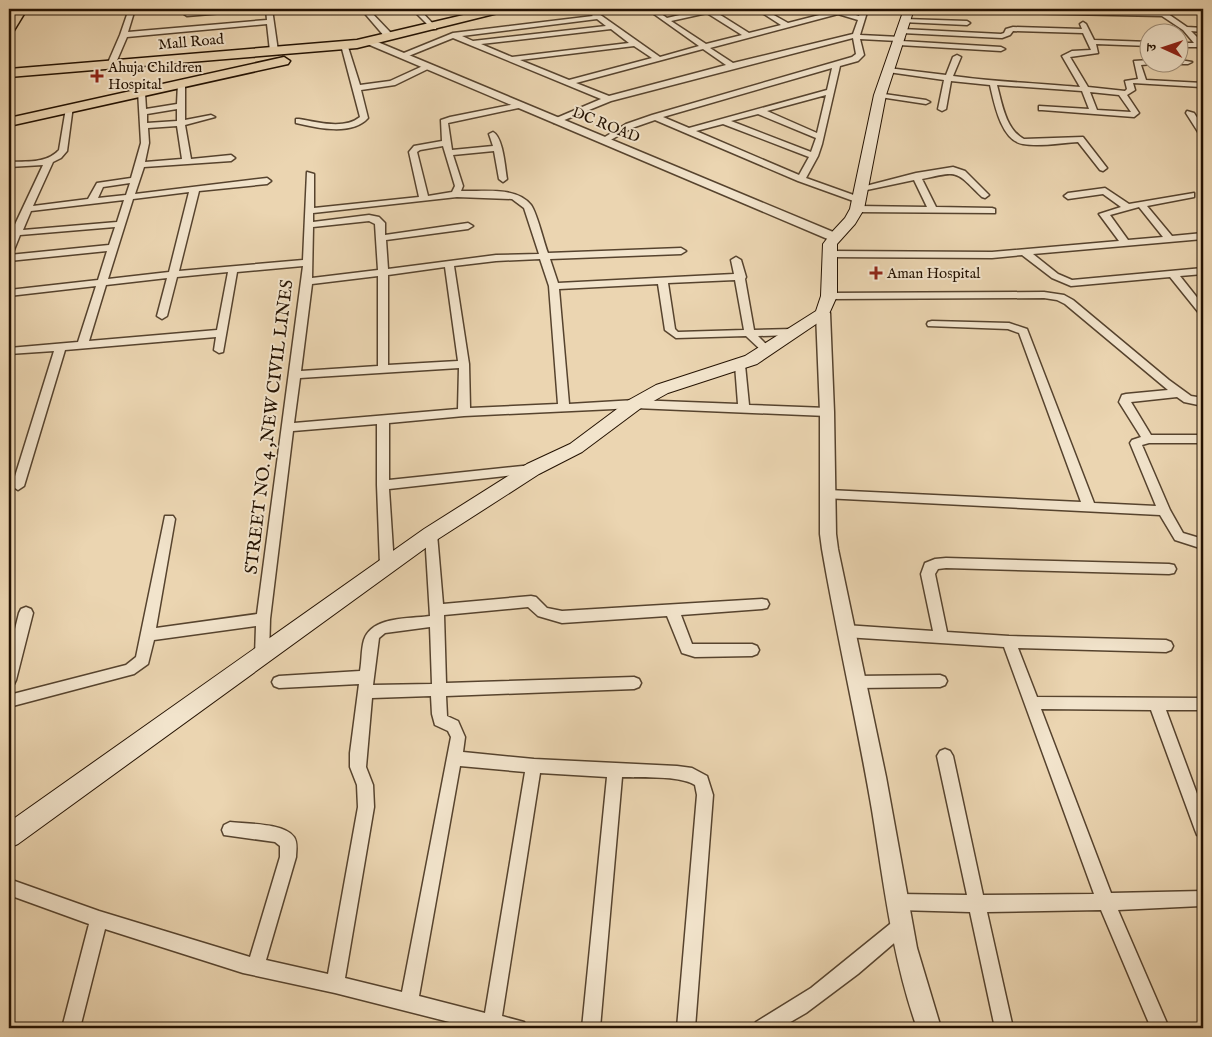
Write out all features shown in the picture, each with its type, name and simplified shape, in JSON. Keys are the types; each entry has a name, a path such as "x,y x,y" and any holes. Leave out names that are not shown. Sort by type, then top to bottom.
{"main road":[{"path":"9,29 21,9"},
{"name":"Mall Road","path":"9,73 361,43 390,38 502,9"},
{"name":"Mall Road","path":"361,43 388,35 517,9"},
{"path":"9,836 431,534 533,469 576,448 635,404 662,389 740,365 767,350 793,332 826,305 830,244 834,237 852,221 859,199 880,95 903,28"},
{"path":"9,122 181,85 361,43"}],"street":[{"path":"111,65 124,36 132,9"},
{"path":"183,31 188,12 247,9"},
{"path":"269,9 274,51"},
{"path":"366,9 388,35"},
{"path":"415,9 433,26"},
{"path":"588,9 634,44 660,60"},
{"path":"650,9 732,66"},
{"path":"665,20 711,9 747,34"},
{"path":"759,9 786,25"},
{"path":"829,9 861,19"},
{"path":"604,140 629,126 654,117 855,59 860,55 856,35 865,9"},
{"path":"917,9 1133,11 1164,14"},
{"path":"1157,9 1176,22"},
{"path":"567,83 660,60 747,34 838,12"},
{"path":"402,55 453,35 598,18"},
{"path":"124,36 271,22"},
{"path":"1082,22 1092,42 1095,50 1094,53 1066,55 1085,89 1094,112"},
{"path":"557,121 608,99 811,45 856,35 903,28 967,24"},
{"path":"470,43 612,27"},
{"path":"903,28 1002,36 1008,34 1008,30 1087,31"},
{"path":"903,28 1001,49"},
{"path":"1190,29 1203,30"},
{"path":"1190,33 1202,46"},
{"path":"453,35 509,60 608,99"},
{"path":"1092,42 1140,44"},
{"path":"299,121 330,126 359,123 364,118 358,88 361,43"},
{"name":"DC ROAD","path":"361,43 402,55 834,237"},
{"path":"509,60 634,44"},
{"path":"942,109 948,79 956,57"},
{"path":"1140,63 1137,63 1143,82"},
{"path":"801,179 814,156 820,137 837,64"},
{"path":"358,88 392,83 428,67"},
{"path":"888,70 993,84 1014,83 1122,93 1131,92 1129,82 1201,85"},
{"path":"993,84 1009,132 1014,139 1022,142 1080,139 1104,168"},
{"path":"181,85 181,122 187,162"},
{"path":"689,131 829,92"},
{"path":"82,345 140,166 144,143 141,93"},
{"path":"1042,108 1134,115 1136,113 1122,93"},
{"path":"880,95 926,102"},
{"path":"456,194 459,186 448,153 444,124 446,120 520,105"},
{"path":"143,112 181,106"},
{"path":"9,174 12,164 49,161 60,155 63,151 70,108"},
{"path":"759,112 820,137"},
{"path":"1190,113 1203,133"},
{"path":"144,126 210,117"},
{"path":"654,117 801,179 859,199 933,210 992,210"},
{"path":"723,121 814,156"},
{"path":"494,134 502,179"},
{"path":"424,199 413,152 422,147 447,143"},
{"path":"448,153 498,148"},
{"path":"140,166 231,158"},
{"path":"9,250 49,161"},
{"path":"859,199 916,176 949,170 958,171 969,178 985,195"},
{"path":"308,263 310,174"},
{"path":"916,176 933,210"},
{"path":"92,202 100,186 136,180"},
{"path":"26,209 267,181"},
{"path":"162,316 195,188"},
{"path":"1068,196 1104,191 1127,207"},
{"path":"309,211 456,194 508,195 519,200 528,207 554,286 564,408"},
{"path":"1125,242 1103,216 1108,212 1191,195"},
{"path":"1141,204 1169,238"},
{"path":"9,220 22,219"},
{"path":"309,225 376,219 380,223 383,274 383,369"},
{"path":"16,233 121,224"},
{"path":"382,238 468,226"},
{"path":"830,254 978,255 1025,253 1203,236"},
{"path":"9,258 112,248"},
{"path":"307,282 449,266 496,258 681,251"},
{"path":"1025,253 1055,276 1071,283 1203,271"},
{"path":"736,260 750,334 767,350"},
{"name":"STREET NO. 4 ,NEW CIVIL LINES","path":"9,293 173,274 308,263 263,619 262,656"},
{"path":"449,266 464,364 464,412"},
{"path":"219,350 233,269"},
{"path":"1172,274 1203,311"},
{"path":"554,286 740,277"},
{"path":"663,282 672,333 683,336 793,332"},
{"path":"929,1028 919,1002 901,926 867,729 845,631 828,534 826,305 1044,294 1060,297 1069,302 1188,399 1203,402"},
{"path":"932,324 1009,326 1023,331 1089,507"},
{"path":"9,351 222,333"},
{"path":"18,486 60,348"},
{"path":"295,375 464,364"},
{"path":"740,365 744,408"},
{"path":"1148,439 1125,402 1126,398 1180,393"},
{"path":"287,428 464,412 635,404 827,412"},
{"path":"383,419 383,485 387,565"},
{"path":"1203,439 1148,439 1140,440 1136,443 1164,511 1179,537 1203,544"},
{"path":"383,485 533,469"},
{"path":"828,495 1164,511"},
{"path":"9,701 138,666 143,660 146,651 147,635 169,519"},
{"path":"409,1002 454,758 457,731 453,726 440,720 437,615 431,534"},
{"path":"942,636 928,574 930,567 934,564 1169,569"},
{"path":"335,984 366,808 365,785 358,767 358,760 374,634 382,628 437,615 524,601 531,601 549,615 562,617 762,604"},
{"path":"672,610 687,649 694,651 752,650"},
{"path":"9,680 26,612"},
{"path":"147,635 263,619"},
{"path":"845,631 942,636 1009,642 1166,646"},
{"path":"1009,642 1106,903 1160,1028"},
{"path":"856,682 940,681"},
{"path":"279,682 440,689 634,683"},
{"path":"1031,703 1203,704"},
{"path":"1156,704 1203,830"},
{"path":"944,756 1004,1028"},
{"path":"454,758 534,766 677,773 692,775 702,781 705,795 686,1028"},
{"path":"492,1024 534,766"},
{"path":"591,1028 615,770"},
{"path":"230,830 278,835 288,842 288,857 256,966"},
{"path":"9,887 99,919 256,966 409,1002 492,1024 518,1028"},
{"path":"898,902 976,904 1106,903 1201,898"},
{"path":"72,1028 99,919"},
{"path":"762,1028 787,1015 824,989 863,960 901,926"}],"place":[{"name":"Ahuja Children Hospital","path":"97,76"},
{"name":"Aman Hospital","path":"876,273"}]}
